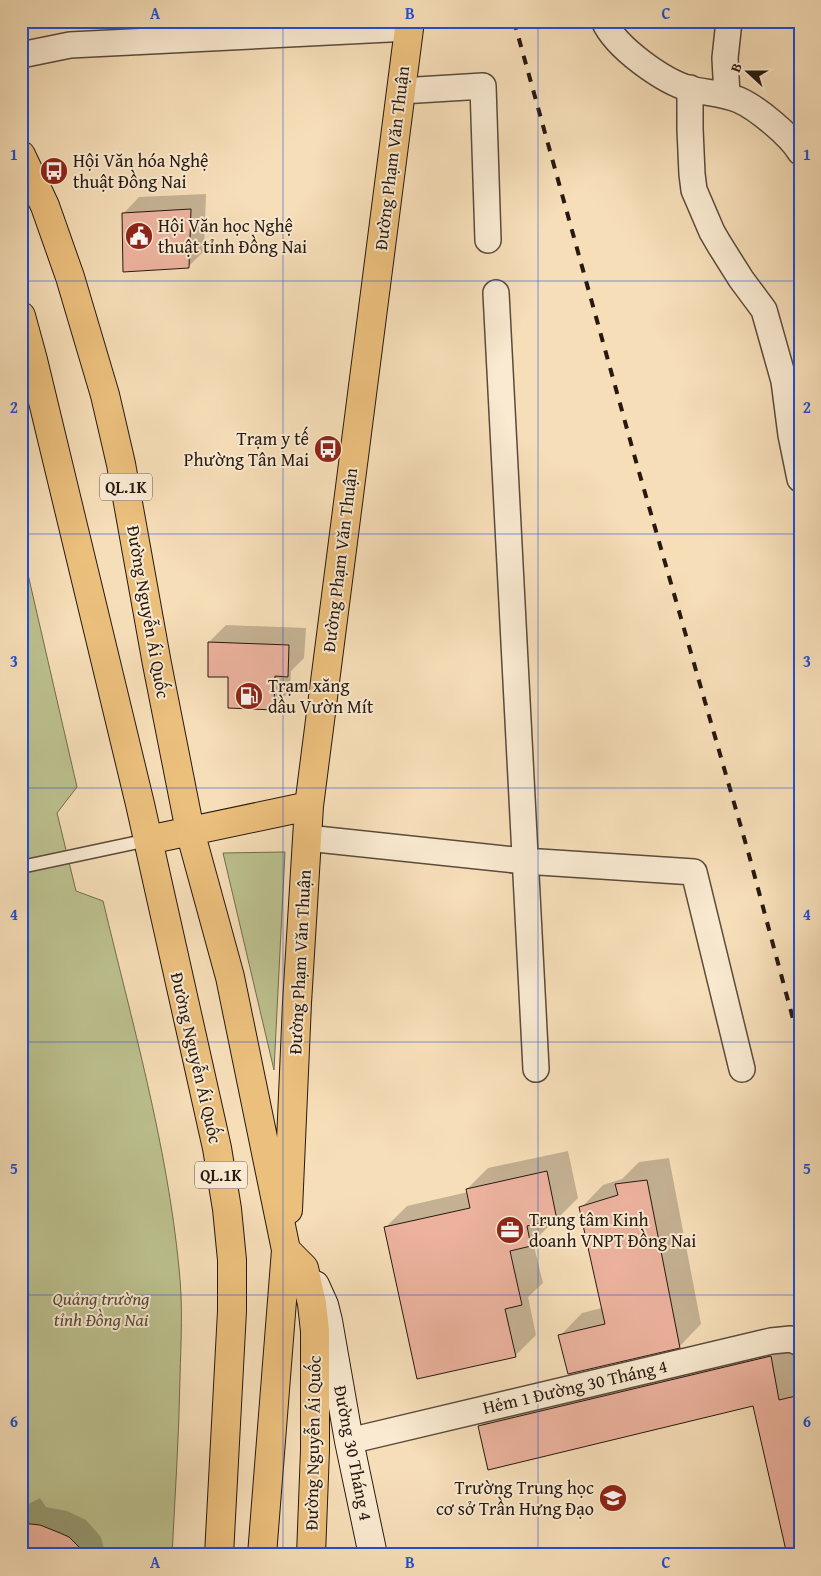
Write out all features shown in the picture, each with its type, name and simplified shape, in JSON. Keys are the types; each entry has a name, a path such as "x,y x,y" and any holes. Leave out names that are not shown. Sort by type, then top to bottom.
{"main road":[{"name":"Đường Phạm Văn Thuận","path":"295,1259 297,1003 308,806 410,24"},
{"name":"Đường Nguyễn Ái Quốc","path":"21,155 45,206 70,277 105,394 121,464 157,664 168,836 227,1209 232,1260 232,1310 219,1555"},
{"name":"Đường Nguyễn Ái Quốc","path":"21,316 27,361 140,804 200,872 230,978 295,1259 312,1304 315,1331 311,1555"},
{"path":"168,836 308,806"},
{"name":"Đường Nguyễn Ái Quốc","path":"262,1555 295,1259"},
{"name":"Đường 30 Tháng 4","path":"295,1259 318,1290 324,1305 349,1441 373,1555"},
{"path":"314,1450 349,1441"}],"street":[{"path":"604,21 618,40 635,57 662,76 690,88 739,100 759,112 798,147"},
{"path":"727,96 725,58 729,21"},
{"path":"21,55 70,45 410,24"},
{"path":"401,91 483,86 488,240"},
{"path":"690,88 691,165 694,190 712,232 741,279 764,310 784,381 795,431 800,479"},
{"path":"496,293 536,1069"},
{"path":"307,838 524,861 694,872 742,1069"},
{"name":"Hẻm 1 Đường 30 Tháng 4","path":"349,1441 771,1340 791,1339 800,1344"}],"lane":[{"path":"21,867 168,836"}],"green space":[{"name":"Quảng trường tỉnh Đồng Nai","path":"21,544 77,787 57,813 76,891 103,901 137,1038 166,1175 180,1282 181,1322 179,1421 172,1555 21,1555"},
{"path":"285,852 274,1070 223,853"}],"building":[{"name":"Hội Văn học Nghệ thuật tỉnh Đồng Nai","path":"191,209 189,268 123,272 122,213"},
{"path":"208,642 289,645 288,677 275,676 274,710 228,708 228,677 208,677"},
{"path":"547,1171 557,1220 527,1226 531,1246 510,1251 522,1305 505,1309 516,1357 417,1379 384,1227 470,1208 466,1189"},
{"path":"647,1180 680,1348 568,1374 558,1335 605,1324 579,1207 618,1195 615,1184"},
{"path":"771,1356 779,1400 800,1395 800,1555 787,1555 753,1406 488,1470 478,1426"},
{"path":"21,1523 40,1525 69,1537 87,1555 21,1555"}],"railway":[{"path":"514,21 637,465 749,855 800,1045"}],"place":[{"name":"Hội Văn hóa Nghệ thuật Đồng Nai","path":"54,171"},
{"name":"Hội Văn học Nghệ thuật tỉnh Đồng Nai","path":"139,236"},
{"name":"Trạm y tế Phường Tân Mai","path":"328,449"},
{"name":"Trạm xăng dầu Vườn Mít","path":"249,696"},
{"name":"Trung tâm Kinh doanh VNPT Đồng Nai","path":"510,1230"},
{"name":"Trường Trung học cơ sở Trần Hưng Đạo","path":"613,1498"}]}
